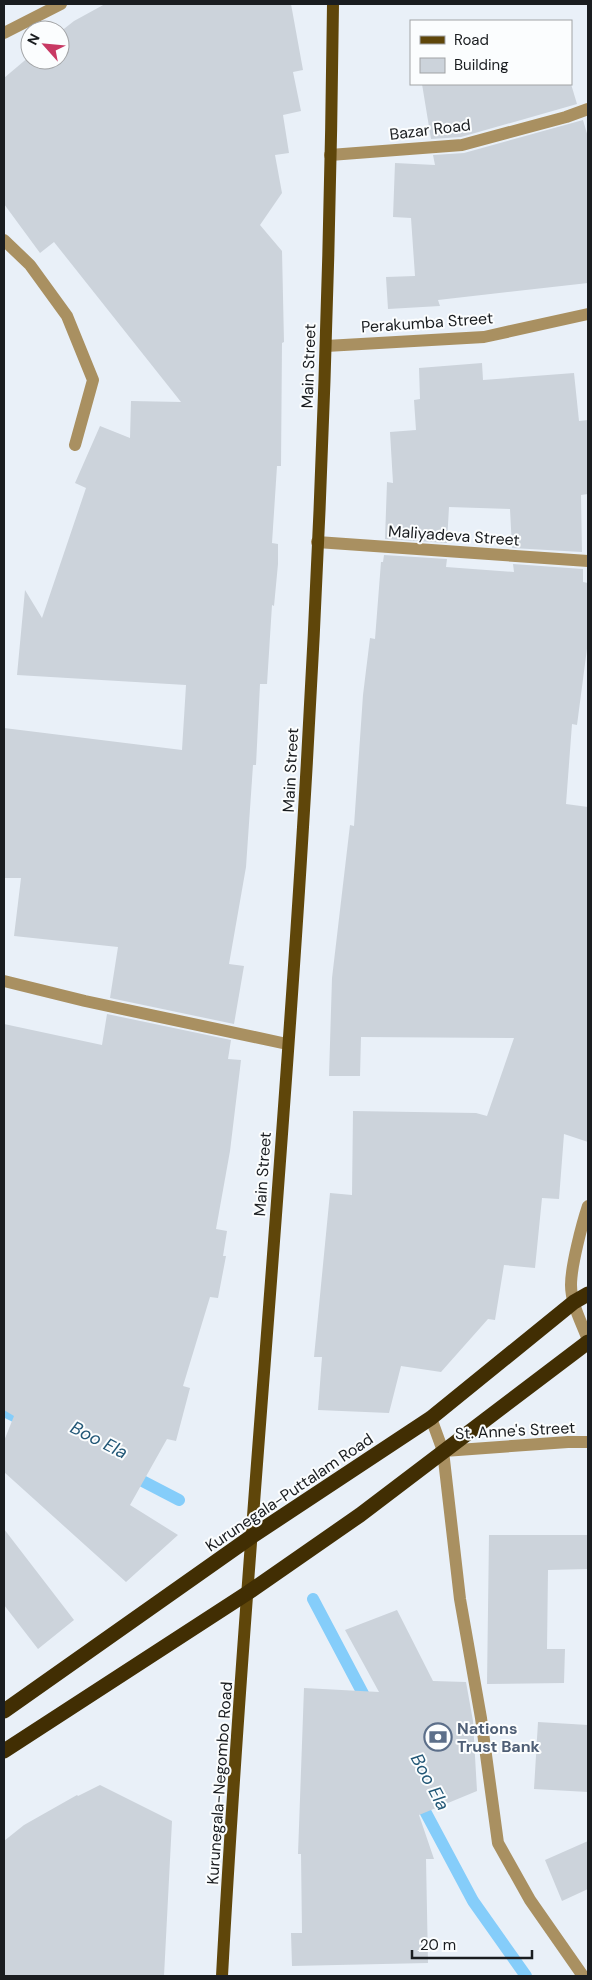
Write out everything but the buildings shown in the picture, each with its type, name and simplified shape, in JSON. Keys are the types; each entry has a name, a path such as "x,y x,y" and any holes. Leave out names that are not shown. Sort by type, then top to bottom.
{"highway":[{"name":"Kurunegala-Puttalam Road","path":"4,1711 251,1537 431,1418 574,1302 588,1294"},
{"path":"4,1750 248,1592 360,1515 588,1341"}],"main road":[{"name":"Main Street","path":"248,1592 303,827 326,346 333,4"},
{"name":"Kurunegala-Negombo Road","path":"222,1976 248,1592"}],"street":[{"path":"4,33 61,4"},
{"name":"Bazar Road","path":"330,156 462,145 566,117 588,109"},
{"path":"4,240 30,265 67,316 93,380 75,445"},
{"name":"Perakumba Street","path":"326,346 484,337 588,314"},
{"name":"Maliyadeva Street","path":"318,542 588,561"},
{"path":"4,981 84,1001 288,1044"},
{"path":"588,1206 571,1285 574,1302 588,1341"},
{"path":"431,1418 443,1451 460,1599 481,1718 498,1843 530,1900 583,1976"},
{"name":"St. Anne's Street","path":"443,1451 588,1442"}],"waterway":[{"name":"Boo Ela","path":"4,1411 28,1423"},
{"name":"Boo Ela","path":"129,1474 179,1500"},
{"name":"Boo Ela","path":"313,1599 369,1705"},
{"name":"Boo Ela","path":"418,1798 473,1901 526,1976"}],"place":[{"name":"Nations Trust Bank","path":"438,1737"}]}
